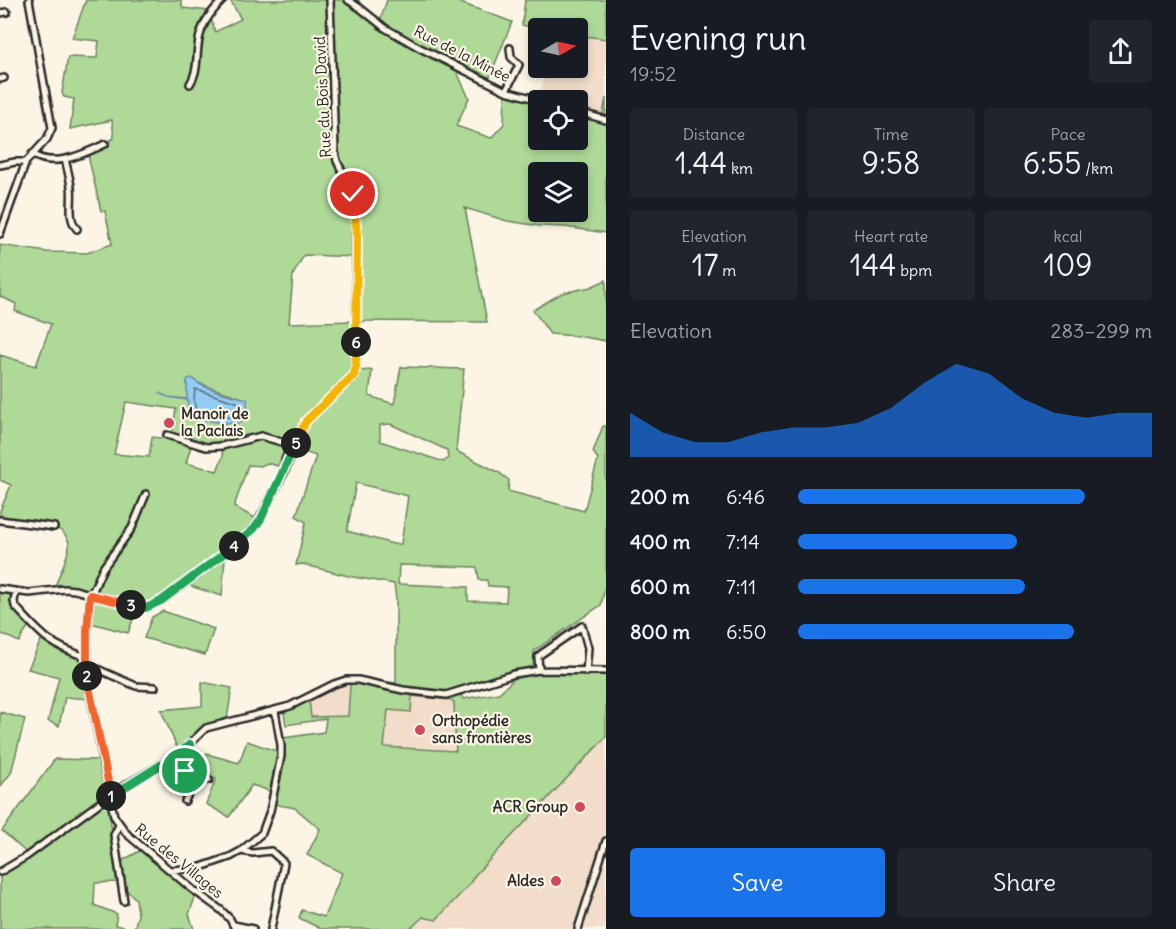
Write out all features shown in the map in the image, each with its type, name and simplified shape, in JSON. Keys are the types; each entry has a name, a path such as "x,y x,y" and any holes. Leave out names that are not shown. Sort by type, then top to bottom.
{"street":[{"path":"0,234 26,162 50,135 52,124 29,0"},
{"path":"190,84 197,74 198,46 206,18 223,0"},
{"name":"Rue du Bois David","path":"293,445 306,421 354,375 356,367 356,222 353,194 335,153 330,0"},
{"name":"Rue de la Minée","path":"348,0 394,33 506,91 528,97"},
{"path":"506,91 519,65 511,57 510,48"},
{"path":"588,115 606,120"},
{"path":"32,154 40,160 65,159 105,144"},
{"path":"65,159 71,186 71,212 74,226 77,229"},
{"path":"0,165 26,162"},
{"path":"167,435 206,447 230,445 261,436 293,445"},
{"path":"285,460 293,445"},
{"path":"0,590 29,593 64,589 146,608 161,601 254,529 284,474 293,445"},
{"path":"90,595 103,568 132,528 146,495"},
{"path":"0,520 54,527"},
{"path":"16,592 15,606 44,637 51,643 86,657"},
{"name":"Rue des Villages","path":"90,595 86,657 88,683 114,816 119,825 192,889 221,910 234,927"},
{"path":"539,670 538,662 541,654 582,626 588,648 586,672"},
{"path":"86,664 136,687 155,687"},
{"path":"0,872 27,856 117,790 178,754 206,728 290,706 346,680 446,695 456,694 514,674 539,670 606,671"},
{"path":"171,870 198,868 241,850 262,833 270,811 281,756 275,711"},
{"path":"190,744 191,752 185,771 209,780"},
{"path":"185,801 196,776"},
{"path":"119,825 114,835 124,901"},
{"path":"578,929 606,841"},
{"path":"241,850 253,853 271,851 284,863 271,929"},
{"path":"234,927 253,929"}],"shaded area":[{"path":"588,36 606,39 606,98 603,115 588,111 588,90 541,90 543,78 588,78"},
{"path":"345,677 350,686 348,716 311,717 309,700 305,693 332,680"},
{"name":"Orthopédie sans frontières","path":"412,696 451,700 454,703 456,751 384,747 388,710"},
{"path":"606,737 606,929 410,929 423,917 436,919"}],"green space":[{"path":"86,0 181,0 183,8 209,11 215,32 241,19 230,0 359,0 356,9 378,26 387,0 453,0 512,22 489,79 459,64 456,70 469,98 456,126 491,138 504,124 505,94 510,90 528,95 528,150 588,150 588,111 603,114 606,98 606,233 507,221 465,208 487,322 357,321 357,257 304,255 293,275 289,323 352,321 354,367 357,371 372,370 369,396 394,404 401,367 464,369 456,451 509,480 508,491 584,511 598,459 593,452 603,426 606,426 606,583 601,605 534,651 533,668 509,673 459,690 463,699 499,693 517,676 554,673 606,675 606,737 475,875 469,885 436,920 423,917 410,929 321,929 299,918 302,910 324,917 342,873 307,855 320,829 295,808 273,804 275,793 252,785 229,817 206,804 216,779 200,773 207,754 239,763 247,741 279,752 285,751 284,738 324,732 326,719 286,725 284,713 309,700 311,717 348,716 350,686 345,677 396,683 394,584 348,576 302,564 296,565 306,522 296,516 316,456 301,451 302,448 292,444 285,463 280,461 278,466 267,463 261,466 248,465 234,507 257,519 227,548 166,595 151,603 138,605 128,633 91,623 95,590 56,584 69,548 66,536 60,530 40,523 0,517 0,511 11,485 0,480 0,355 36,366 51,324 15,311 16,304 0,296 0,245 47,252 87,253 112,244 105,211 101,211 88,155 114,138 112,120 70,129 74,99 64,97 62,93 68,57 97,58 99,41 72,38","holes":["187,382 195,382 246,399 248,414 239,423 222,423 187,385","126,402 176,409 171,439 152,437 149,457 114,454","390,424 447,450 448,458 444,462 380,441 380,425","192,443 221,446 223,456 217,471 186,463","356,483 408,496 401,544 393,544 347,531","399,565 477,567 479,580 487,580 488,586 507,587 506,602 468,601 468,587 398,584","412,696 451,700 454,703 456,751 384,747 388,710 411,712"]},
{"path":"525,0 606,0 606,39 588,36 588,18 528,18 528,26 522,25"},
{"path":"606,280 606,341 550,334 533,310 562,293 591,287"},
{"path":"225,558 222,596 190,586"},
{"path":"0,592 10,594 11,605 29,625 19,642 0,633"},
{"path":"163,611 214,629 205,655 144,638 152,617"},
{"path":"42,638 48,644 83,660 89,699 65,697 59,726 48,721 59,677 28,669"},
{"path":"202,682 232,688 227,719 205,726 178,750 161,710 202,706"},
{"path":"0,712 25,719 11,773 0,787"},
{"path":"55,759 98,760 109,809 119,882 95,883 94,905 117,914 115,925 131,929 0,929 0,875 31,857 2,831"},
{"path":"143,849 196,895 189,914 194,929 134,929 138,915 136,899 123,887 120,862"}],"water":[{"path":"192,378 209,388 247,399 248,414 239,423 222,423 192,417 188,414 188,400 171,397 187,399 187,382"}],"place":[{"name":"Manoir de la Paclais","path":"169,423"},
{"name":"Orthopédie sans frontières","path":"420,730"},
{"name":"ACR Group","path":"580,807"},
{"name":"Aldes","path":"556,881"}],"route":[{"path":"185,771 191,752 190,744 164,763 117,790 110,797 86,664 90,595 137,607 152,606 176,591 226,552 254,529 261,519 284,474 306,421 354,375 356,367 357,235 353,194"}]}
